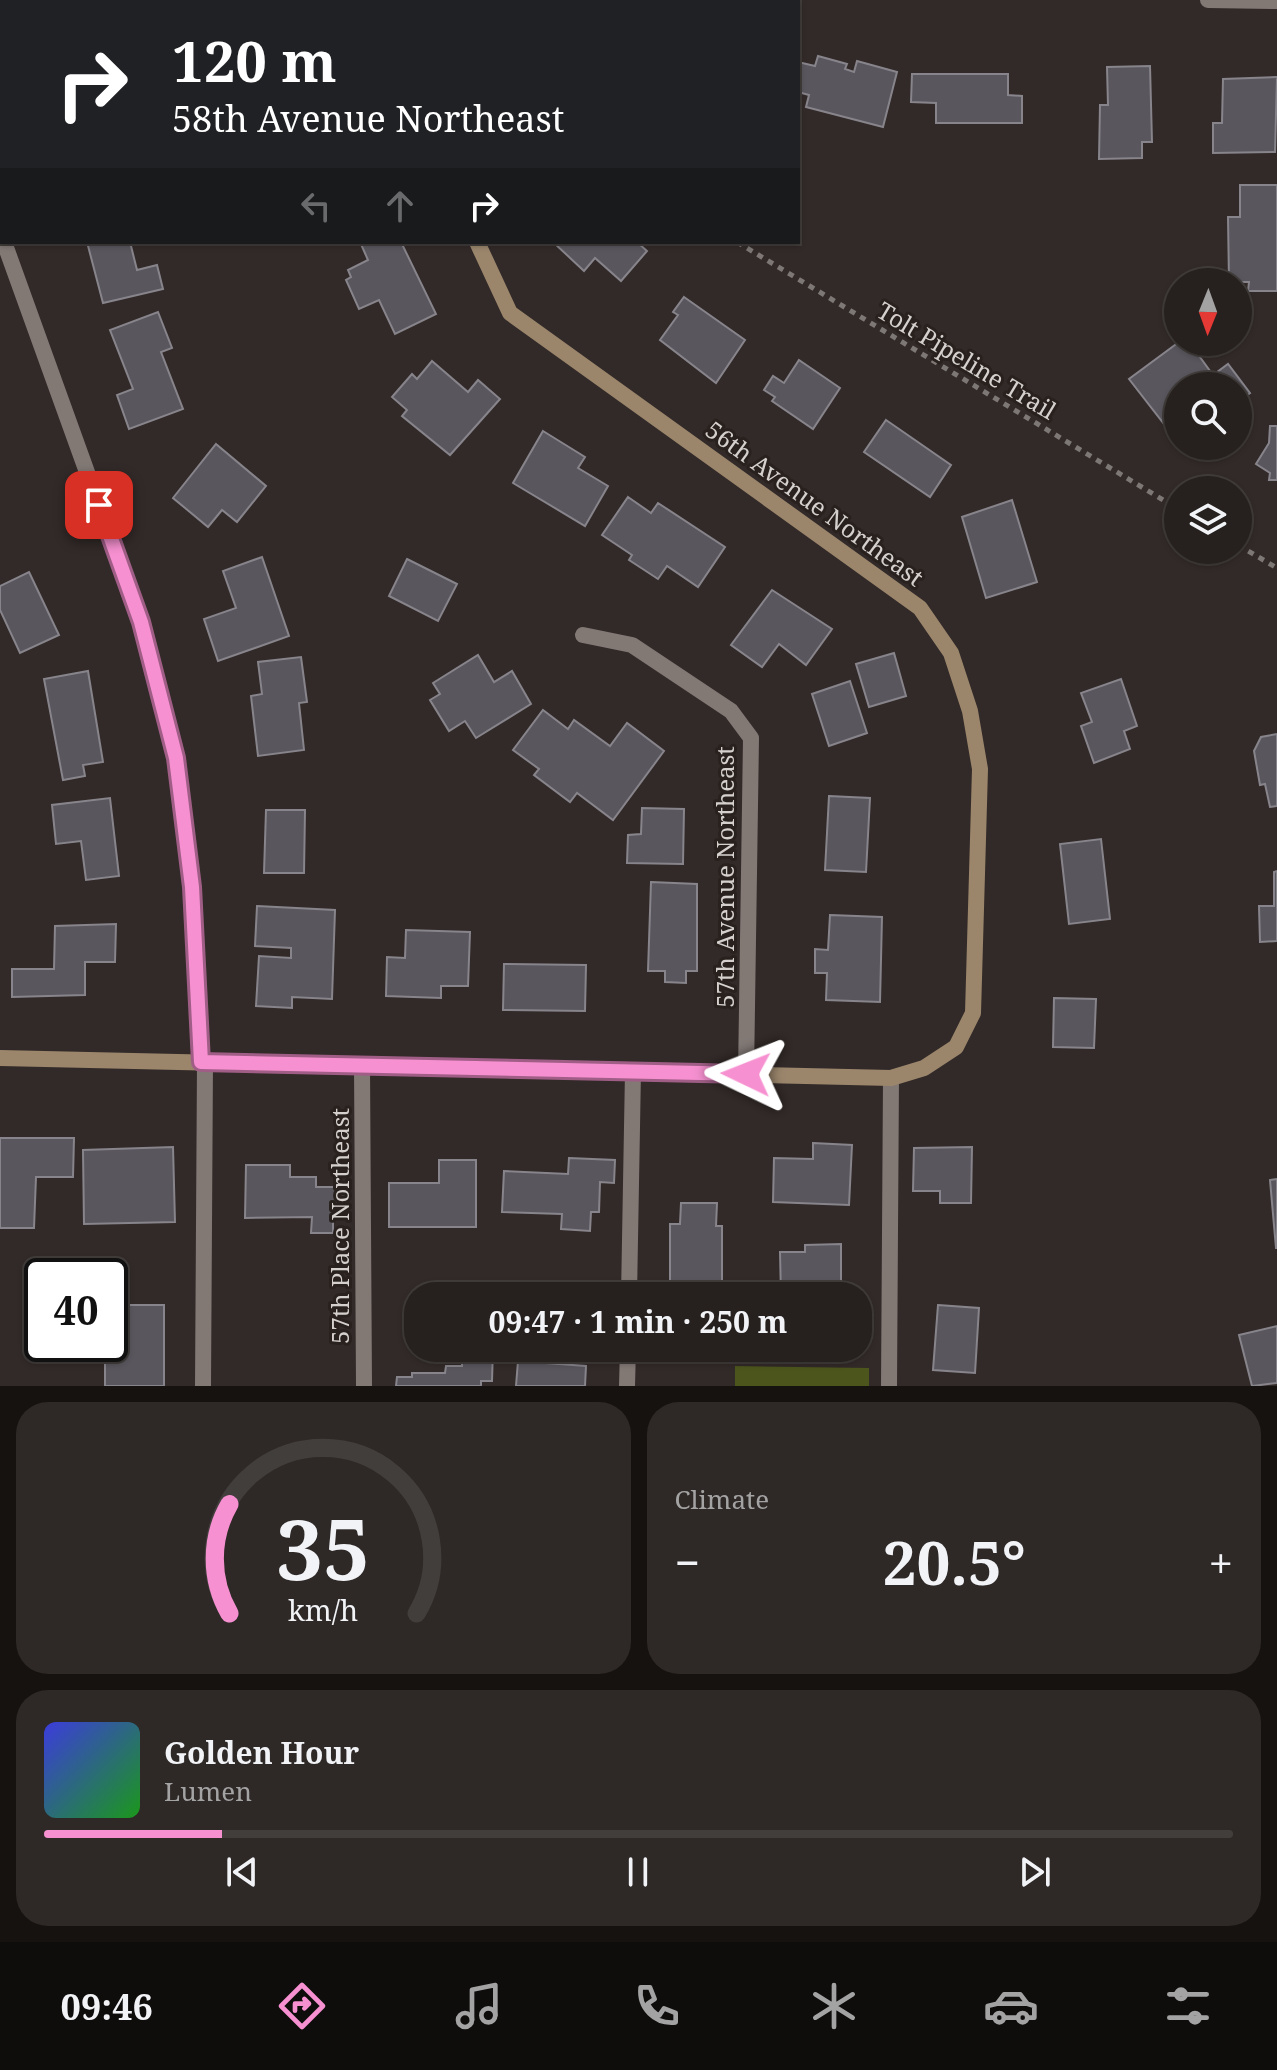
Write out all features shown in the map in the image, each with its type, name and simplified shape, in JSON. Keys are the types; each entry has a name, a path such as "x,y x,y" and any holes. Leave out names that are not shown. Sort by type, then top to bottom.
{"street":[{"path":"1211,0 1277,1"},
{"path":"5,244 141,622 176,758 192,887 203,1062 203,1386"},
{"name":"56th Avenue Northeast","path":"478,244 510,313 920,608 951,653 970,711 980,769 973,1013 956,1047 924,1068 891,1078"},
{"name":"57th Avenue Northeast","path":"583,635 632,645 731,711 751,738 746,1074"},
{"path":"0,1058 891,1078 889,1386"},
{"name":"57th Place Northeast","path":"362,1066 364,1386"},
{"path":"629,1282 633,1071"},
{"path":"627,1386 628,1362"}],"path":[{"name":"Tolt Pipeline Trail","path":"740,244 1164,501"},
{"path":"1252,553 1277,568"}],"green space":[{"path":"735,1366 869,1368 869,1386 735,1386"}],"building":[{"path":"818,56 847,64 845,69 854,72 857,61 897,72 883,127 806,107 809,95 800,93 800,62 815,66"},
{"path":"1150,66 1152,142 1142,142 1142,158 1099,159 1100,105 1108,105 1107,67"},
{"path":"912,74 1008,74 1008,95 1022,96 1022,123 936,123 936,103 911,102"},
{"path":"1277,77 1275,152 1213,153 1213,123 1222,123 1223,79"},
{"path":"1240,185 1277,185 1277,291 1252,291 1252,268 1229,268 1228,217 1240,217"},
{"path":"88,244 130,244 137,270 157,265 163,289 103,303"},
{"path":"361,244 402,244 436,314 395,334 379,300 359,309 346,280 351,277 348,270 368,260"},
{"path":"555,244 639,244 647,251 621,281 595,258 584,271"},
{"path":"684,297 745,340 716,383 660,340 678,315 673,312"},
{"path":"158,312 172,348 161,352 183,409 129,429 117,395 133,389 110,330"},
{"path":"1164,353 1164,356 1199,356 1211,372 1164,372 1164,424 1129,379"},
{"path":"799,360 840,388 813,429 772,401 775,397 764,390 773,376 784,383"},
{"path":"432,361 468,392 478,380 500,399 450,455 402,416 407,410 392,397 412,374 417,379"},
{"path":"1228,364 1234,372 1217,372"},
{"path":"886,420 951,465 930,497 864,452"},
{"path":"1270,426 1277,426 1277,480 1269,480 1270,473 1256,464 1269,443"},
{"path":"543,431 585,457 578,468 608,486 585,526 513,483"},
{"path":"216,444 266,486 237,522 222,510 208,527 173,498"},
{"path":"628,497 651,513 658,503 725,547 698,587 667,566 658,579 629,560 632,555 602,535"},
{"path":"1012,500 1037,582 986,598 962,517"},
{"path":"262,557 289,636 218,661 204,619 236,608 223,571"},
{"path":"407,559 457,584 438,621 389,596"},
{"path":"29,572 59,635 20,653 0,610 0,586"},
{"path":"772,590 832,629 806,665 779,644 762,667 731,645"},
{"path":"894,653 906,696 869,707 856,664"},
{"path":"478,655 494,682 512,671 531,704 476,738 465,721 449,731 430,700 440,694 433,683"},
{"path":"301,657 307,702 299,703 304,750 258,756 251,696 262,694 258,662"},
{"path":"88,671 103,762 83,765 85,776 63,780 44,679"},
{"path":"1121,679 1137,726 1124,731 1130,749 1094,763 1081,726 1092,722 1081,693"},
{"path":"850,681 867,733 829,746 812,694"},
{"path":"543,710 568,729 574,720 610,746 627,723 664,751 613,820 577,793 570,802 534,775 539,769 513,750"},
{"path":"1277,734 1277,806 1270,807 1265,784 1260,785 1254,751 1261,737"},
{"path":"829,796 870,798 866,872 825,870"},
{"path":"110,798 119,876 86,880 81,841 56,844 52,805"},
{"path":"642,808 684,809 683,864 627,863 628,835 641,834"},
{"path":"266,810 305,810 304,873 264,873"},
{"path":"1101,839 1110,919 1069,924 1060,844"},
{"path":"1277,871 1277,941 1260,942 1259,906 1274,906 1274,872"},
{"path":"651,882 697,884 697,971 686,971 686,983 665,982 665,971 648,971"},
{"path":"257,906 335,910 332,999 292,997 292,1008 256,1006 259,956 291,958 291,948 255,946"},
{"path":"830,915 882,917 880,1002 826,1000 827,973 815,973 815,949 828,950"},
{"path":"116,924 115,962 85,962 85,995 12,997 12,969 54,969 55,926"},
{"path":"406,930 470,932 468,986 441,986 441,998 386,996 387,957 405,958"},
{"path":"504,964 586,965 585,1011 503,1010"},
{"path":"1054,998 1096,999 1094,1048 1053,1047"},
{"path":"0,1138 74,1138 73,1177 36,1177 34,1228 0,1228"},
{"path":"813,1143 852,1145 849,1205 773,1202 774,1158 813,1159"},
{"path":"173,1147 175,1222 84,1224 83,1150"},
{"path":"972,1147 971,1203 940,1203 940,1191 913,1191 914,1148"},
{"path":"569,1158 615,1160 614,1183 600,1182 599,1212 591,1212 590,1231 561,1229 562,1214 502,1212 504,1171 568,1174"},
{"path":"439,1160 476,1160 476,1227 389,1227 389,1183 439,1183"},
{"path":"246,1165 290,1165 290,1177 316,1177 316,1187 347,1187 346,1219 333,1219 333,1233 311,1233 312,1217 245,1218"},
{"path":"1277,1179 1277,1248 1276,1248 1270,1180"},
{"path":"681,1203 717,1203 716,1226 722,1226 722,1282 670,1281 670,1224 680,1224"},
{"path":"841,1244 841,1282 781,1282 780,1252 805,1252 805,1245"},
{"path":"128,1305 164,1305 164,1386 105,1386 105,1362 128,1362"},
{"path":"938,1305 979,1308 975,1373 933,1370"},
{"path":"1277,1326 1277,1383 1252,1386 1239,1335"},
{"path":"462,1362 493,1362 492,1381 481,1381 481,1386 396,1386 397,1377 412,1377 412,1373 445,1373 446,1366 462,1366"},
{"path":"518,1362 586,1366 585,1386 516,1386"}],"route":[{"path":"99,505 141,622 176,758 192,887 201,1062 746,1074"}]}
